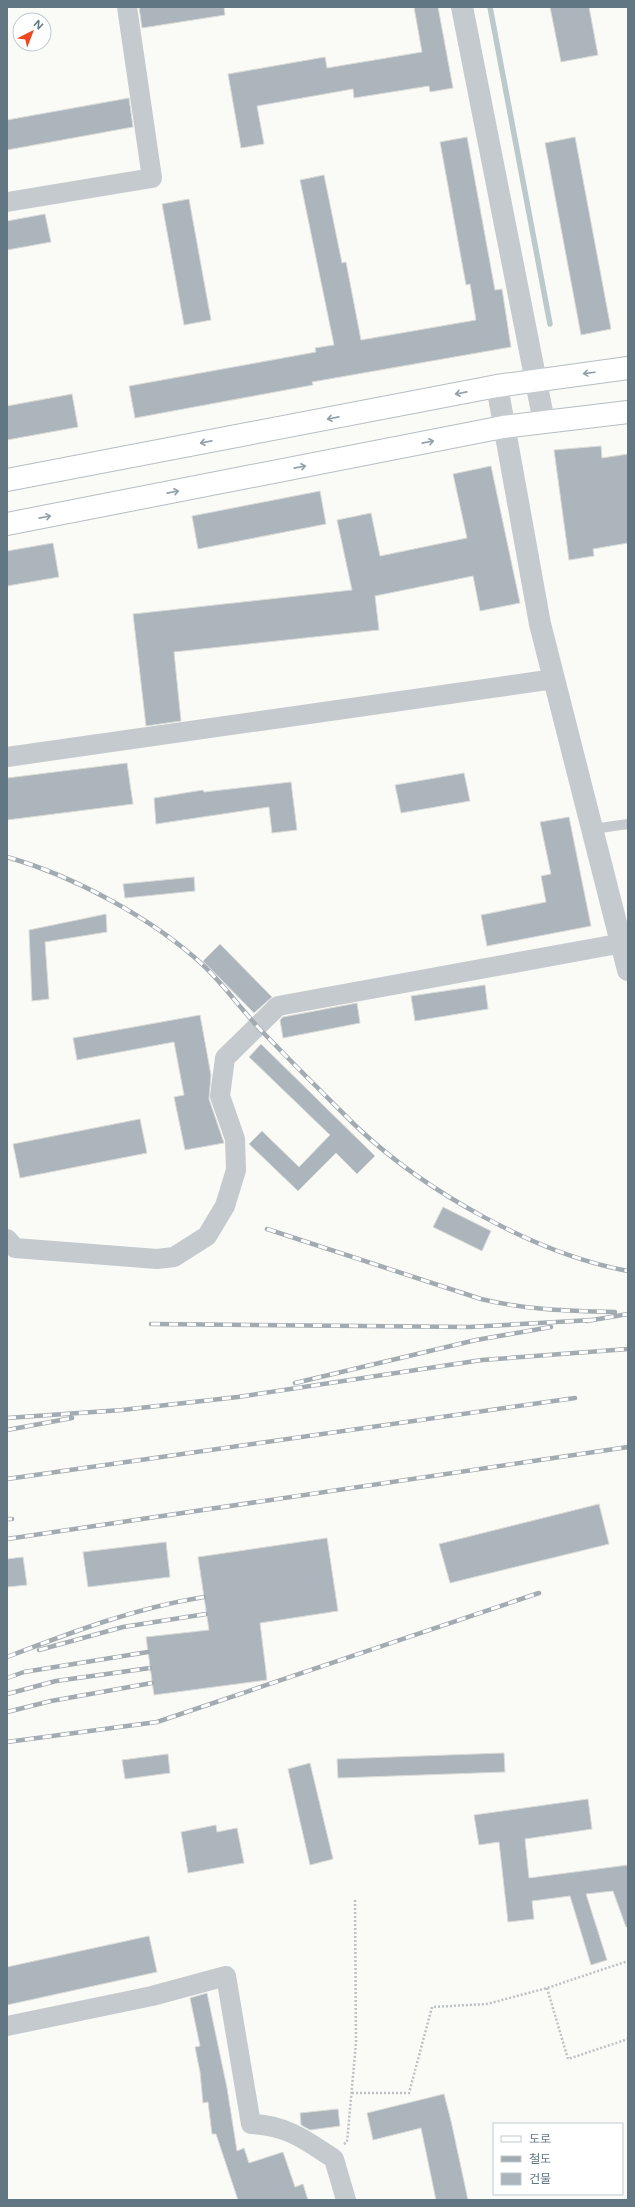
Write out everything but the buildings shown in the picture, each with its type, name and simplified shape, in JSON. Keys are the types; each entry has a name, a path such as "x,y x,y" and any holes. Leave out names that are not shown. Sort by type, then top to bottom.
{"main road":[{"path":"7,480 496,386 628,368"},
{"path":"7,524 503,428 628,412"}],"street":[{"path":"7,202 152,178 127,7"},
{"path":"462,7 544,422"},
{"path":"496,386 529,574 554,680 623,943 628,970"},
{"path":"7,757 554,680"},
{"path":"7,1239 15,1248 157,1258 174,1257 207,1236 225,1206 236,1170 235,1138 220,1096 225,1058 278,1006 623,943"},
{"path":"7,2026 152,1996 226,1976 251,2124 268,2125 291,2132 334,2159 346,2200"}],"lane":[{"path":"593,829 628,824"}],"path":[{"path":"334,2159 346,2142 352,2093 356,2043 355,1898"},
{"path":"352,2093 409,2093 432,2007 487,2004 547,1988 628,1961"},
{"path":"547,1988 568,2059 628,2039"}],"waterway":[{"path":"490,7 550,324"}],"railway":[{"path":"7,857 59,875 111,900 136,915 183,948 210,972 256,1025 358,1128 385,1152 416,1175 449,1197 520,1235 593,1263 628,1271"},
{"path":"267,1229 481,1299 531,1308 615,1312"},
{"path":"587,1321 628,1314"},
{"path":"151,1324 469,1327 592,1320"},
{"path":"295,1383 476,1340 551,1327"},
{"path":"7,1418 122,1410 238,1397 482,1360 628,1349"},
{"path":"7,1479 575,1398"},
{"path":"7,1430 72,1418"},
{"path":"7,1539 628,1447"},
{"path":"7,1519 12,1519"},
{"path":"7,1742 157,1722 539,1593"},
{"path":"7,1657 128,1614 204,1597"},
{"path":"39,1650 123,1627 206,1614"},
{"path":"7,1678 24,1672 148,1652"},
{"path":"7,1694 56,1681 150,1668"},
{"path":"7,1712 51,1701 152,1683"}]}
